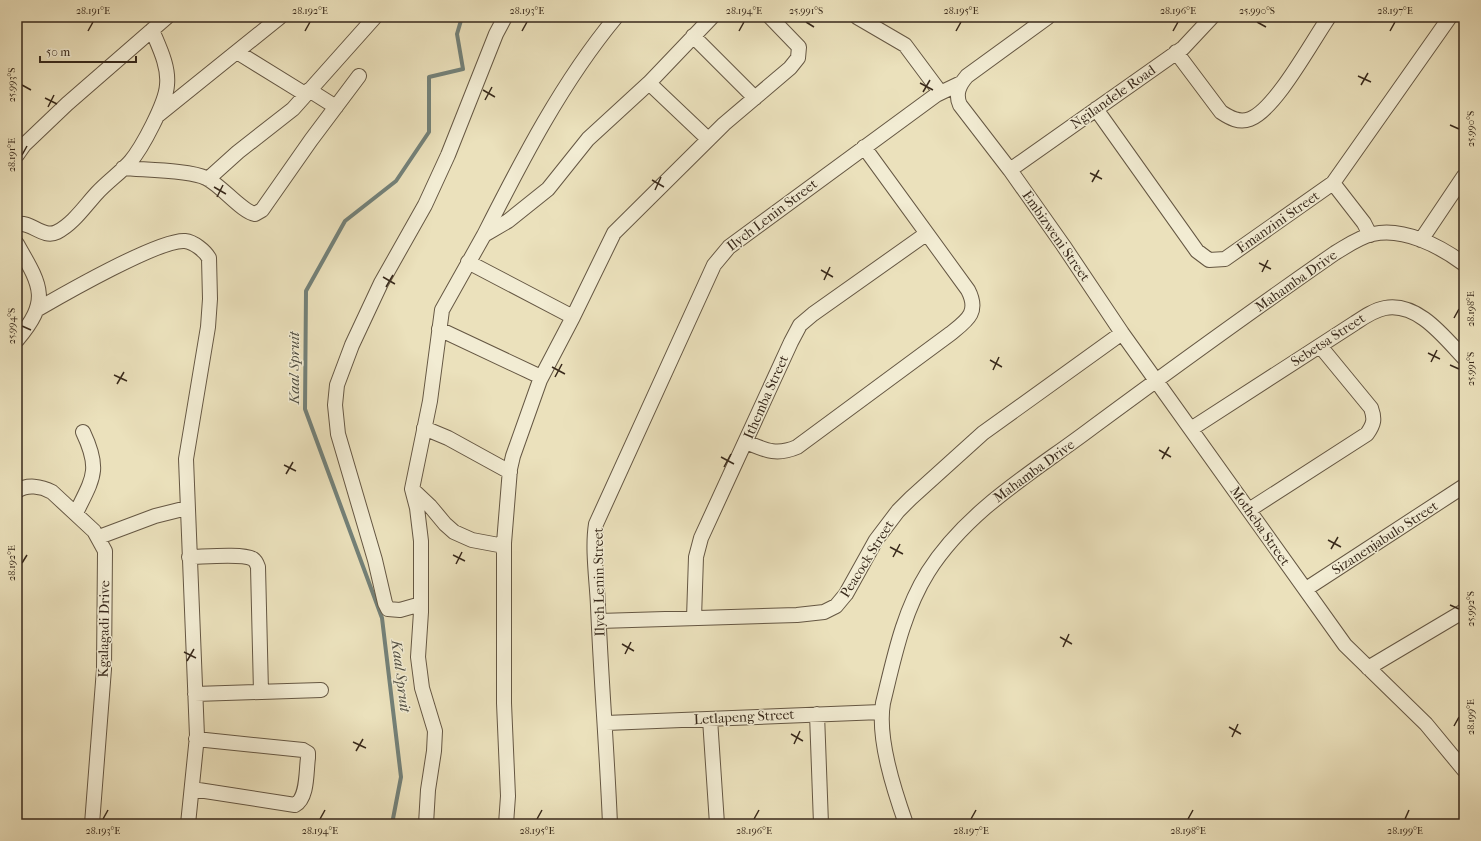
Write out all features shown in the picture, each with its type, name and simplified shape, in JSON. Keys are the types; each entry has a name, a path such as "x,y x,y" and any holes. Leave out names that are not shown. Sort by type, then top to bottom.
{"street":[{"path":"17,155 24,145 67,104 167,17"},
{"path":"156,118 280,17"},
{"path":"208,179 238,152 289,113 375,17"},
{"path":"421,604 395,611 388,609 385,603 375,560 338,434 336,396 341,374 352,345 385,277 432,191 448,155 496,34 505,17"},
{"path":"426,824 428,790 434,751 435,731 422,688 418,653 421,604 421,541 417,508 412,489 430,401 439,329 444,306 556,103 593,46 616,17"},
{"path":"484,235 522,211 548,189 588,139 649,83 712,17"},
{"path":"506,824 508,796 504,703 504,546 510,472 522,428 541,377 573,317 614,233 708,139 795,62 800,52 799,47 796,42 770,17"},
{"name":"Ilych Lenin Street","path":"610,824 606,723 595,539 597,521 714,265 728,247 940,92 959,88 975,70 1047,17"},
{"name":"Ngilandele Road","path":"1010,170 1188,43 1212,17"},
{"path":"1176,52 1221,112 1238,121 1245,120 1255,116 1276,96 1329,17"},
{"name":"Emanzini Street","path":"1096,109 1193,246 1201,255 1209,260 1218,261 1229,257 1333,183 1450,17"},
{"path":"865,19 905,45 940,92"},
{"path":"17,224 28,225 46,233 57,232 78,214 107,182 123,168 139,149 156,118 167,90 168,78 160,50 152,30"},
{"path":"693,36 755,98"},
{"path":"238,52 336,107"},
{"path":"123,168 186,174 208,179 246,210 252,214 258,213 359,76"},
{"path":"649,83 708,139"},
{"name":"Embizweni Street","path":"959,88 958,102 964,112 1010,170 1063,245 1122,333 1157,379"},
{"path":"746,442 774,452 783,452 797,447 969,318 973,306 970,294 864,147"},
{"path":"1421,240 1464,176"},
{"path":"1333,183 1364,223 1370,235"},
{"name":"Mahamba Drive","path":"906,824 895,795 887,760 881,712 900,635 909,610 929,571 948,545 986,507 1157,379 1335,253 1370,235 1381,233 1394,234 1421,240 1447,252 1464,264"},
{"name":"Ithemba Street","path":"694,618 696,557 698,548 784,356 803,322 926,234"},
{"path":"38,309 141,255 177,241 189,242 207,254 209,258 208,327 197,403 187,449 185,474 196,739 188,824"},
{"path":"17,340 26,330 38,309 40,301 36,282 18,248"},
{"path":"468,262 573,317"},
{"name":"Sebetsa Street","path":"1191,429 1369,314 1386,308 1400,308 1412,312 1430,324 1464,358"},
{"path":"439,329 541,377"},
{"name":"Peacock Street","path":"599,621 816,613 824,612 836,606 846,594 876,540 907,501 983,433 1122,333"},
{"path":"1249,510 1367,434 1373,426 1374,416 1371,408 1320,346"},
{"name":"Motheba Street","path":"1157,379 1345,645 1426,724 1464,770"},
{"path":"424,428 448,438 510,472"},
{"path":"76,513 88,489 94,468 94,456 83,432"},
{"name":"Sizanenjabulo Street","path":"1306,589 1464,486"},
{"name":"Kgalagadi Drive","path":"17,491 32,487 46,489 76,513 99,538 105,551 106,616 104,669 92,824"},
{"path":"412,489 454,532 472,540 504,546"},
{"path":"99,538 155,516 187,508"},
{"path":"189,557 241,556 253,559 256,562 258,567 261,692"},
{"path":"1368,668 1464,611"},
{"path":"195,694 321,690"},
{"name":"Letlapeng Street","path":"606,723 881,712"},
{"path":"817,714 821,824"},
{"path":"710,719 717,824"},
{"path":"192,789 295,805 300,802 304,793 308,758 308,753 303,750 196,739"}],"waterway":[{"name":"Kaal Spruit","path":"392,824 401,777 382,618 305,409 306,291 345,221 396,181 429,132 429,77 463,69 457,34 462,17"}]}
